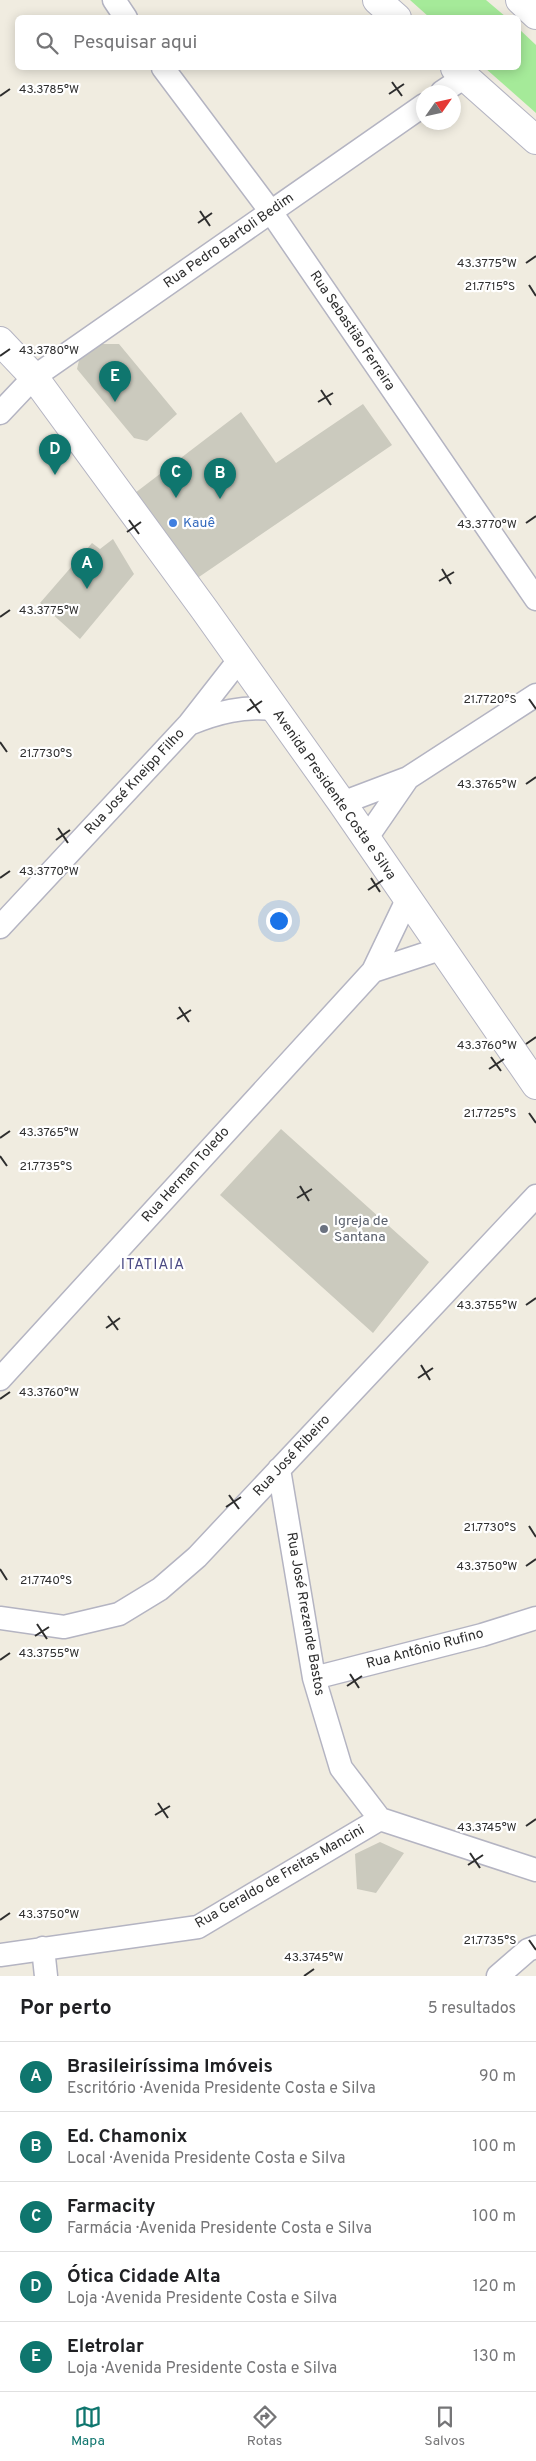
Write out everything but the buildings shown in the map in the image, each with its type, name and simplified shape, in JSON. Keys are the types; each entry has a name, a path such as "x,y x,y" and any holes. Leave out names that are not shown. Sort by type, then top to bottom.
{"main road":[{"path":"377,0 394,15"},
{"path":"520,0 536,15"},
{"path":"460,72 536,140"},
{"name":"Avenida Presidente Costa e Silva","path":"0,341 34,376 239,660 342,803 440,949 536,1085"}],"street":[{"path":"114,0 124,15"},
{"name":"Rua Sebastião Ferreira","path":"164,70 271,212 536,599"},
{"path":"448,85 460,72"},
{"name":"Rua Pedro Bartoli Bedim","path":"0,413 34,376 416,111"},
{"name":"Rua José Kneipp Filho","path":"0,928 188,724 239,660"},
{"path":"342,803 408,778 536,695"},
{"name":"Rua José Kneipp Filho","path":"188,724 232,709 274,709"},
{"path":"366,839 408,778"},
{"name":"Rua Herman Toledo","path":"0,1379 373,971 407,900"},
{"name":"Rua Herman Toledo","path":"373,971 440,949"},
{"name":"Rua José Ribeiro","path":"0,1618 64,1627 119,1614 160,1588 197,1557 536,1196"},
{"name":"Rua José Rrezende Bastos","path":"279,1469 314,1678 341,1768 380,1819"},
{"name":"Rua Antônio Rufino","path":"314,1678 482,1635 536,1618"},
{"path":"380,1819 536,1870"},
{"name":"Rua Geraldo de Freitas Mancini","path":"0,1955 198,1927 380,1819"},
{"path":"498,1976 528,1950 536,1947"},
{"path":"43,1948 46,1976"}],"green space":[{"path":"410,0 486,0 504,15 427,15"},
{"path":"521,31 536,45 536,113 487,70 521,70"}],"place":[{"name":"Eletrolar","path":"115,402"},
{"name":"Ótica Cidade Alta","path":"55,475"},
{"name":"Farmacity","path":"176,498"},
{"name":"Ed. Chamonix","path":"220,499"},
{"name":"Kauê","path":"173,523"},
{"name":"Brasileiríssima Imóveis","path":"87,589"},
{"name":"Igreja de Santana","path":"324,1229"}],"district":[{"name":"ITATIAIA","path":"153,1265"}]}
